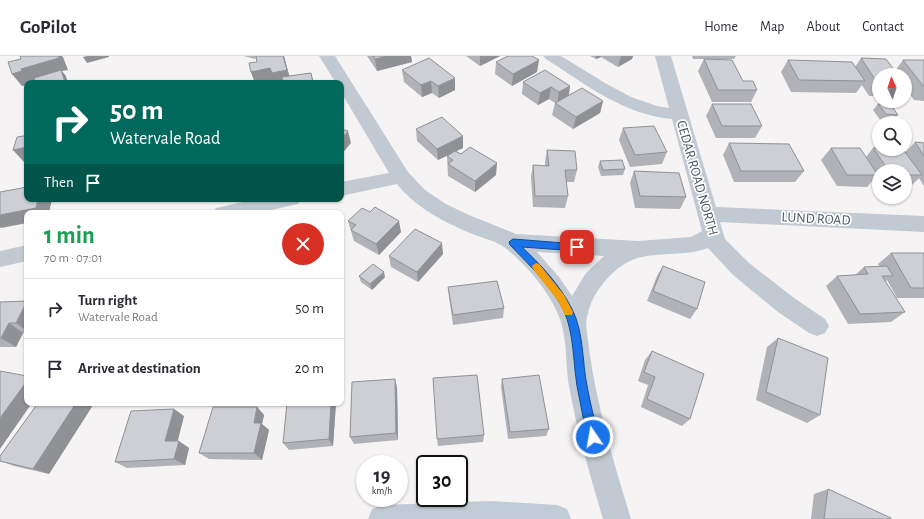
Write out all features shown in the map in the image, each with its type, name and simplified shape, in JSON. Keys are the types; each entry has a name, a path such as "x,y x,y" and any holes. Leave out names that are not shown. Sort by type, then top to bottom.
{"street":[{"path":"327,56 342,80"},
{"path":"551,56 582,76 630,103 651,110 679,114"},
{"name":"CEDAR ROAD NORTH","path":"663,56 716,243 736,264 786,304 817,326"},
{"path":"344,84 401,177 412,191 443,211 513,242 577,247 643,248 689,245 704,240 711,224"},
{"path":"344,188 401,177"},
{"path":"238,210 277,202"},
{"name":"LUND ROAD","path":"711,224 924,224"},
{"path":"513,242 538,268 561,298 568,310 574,328 582,386 593,437 617,519"},
{"path":"574,328 576,312 579,304 597,275 620,256 643,248"},
{"path":"0,259 24,254"},
{"path":"382,519 411,517 506,516 556,519"}],"building":[{"path":"20,56 58,56 59,58 21,69 22,71 12,74 8,62 21,59"},
{"path":"256,56 283,56 287,70 272,73 270,68 251,72 249,63 257,62"},
{"path":"373,56 387,56 375,59"},
{"path":"508,56 532,56 539,60 513,74 496,62"},
{"path":"429,58 455,78 438,86 431,81 421,85 402,70"},
{"path":"861,58 886,59 893,68 872,68 872,75"},
{"path":"704,59 732,60 743,81 753,81 757,90 718,90"},
{"path":"788,60 852,62 865,81 799,80"},
{"path":"903,60 924,60 924,87 912,72 912,68 909,68"},
{"path":"61,70 64,80 35,80 34,78"},
{"path":"545,70 570,86 559,92 551,87 540,93 523,82"},
{"path":"311,73 312,80 282,80 282,77"},
{"path":"582,88 603,101 576,117 555,103"},
{"path":"712,104 751,104 762,126 722,126"},
{"path":"881,108 893,108 898,115 886,114"},
{"path":"442,117 463,136 437,149 416,129"},
{"path":"654,126 667,152 635,155 623,128"},
{"path":"344,130 348,131 344,136"},
{"path":"24,136 24,148 13,150 17,137"},
{"path":"915,142 924,143 924,156"},
{"path":"729,143 789,144 804,171 741,171"},
{"path":"470,147 497,163 475,181 448,164 453,160 447,156 455,151 461,154"},
{"path":"831,148 860,148 872,166 872,175 847,175"},
{"path":"547,150 575,151 577,170 565,170 568,196 535,196 533,165 549,166"},
{"path":"879,156 908,156 922,175 912,175 912,164 884,164"},
{"path":"622,160 625,169 603,170 600,161"},
{"path":"634,171 679,173 686,197 640,196"},
{"path":"24,188 24,202 37,202 36,208 0,215 0,192"},
{"path":"375,207 399,221 376,244 351,230 356,225 348,221 362,208 370,212"},
{"path":"415,229 442,243 417,272 389,256"},
{"path":"891,253 924,253 924,288 911,288"},
{"path":"373,264 384,272 370,284 359,276"},
{"path":"663,266 705,282 697,309 653,291"},
{"path":"887,266 893,276 882,276 905,312 860,314 837,276 868,274 864,267"},
{"path":"497,281 504,308 453,315 448,287"},
{"path":"24,301 24,307 16,323 9,323 1,338 0,338 0,302"},
{"path":"778,338 828,358 820,415 766,392"},
{"path":"652,351 704,374 690,419 647,399 655,377 644,372"},
{"path":"0,371 24,375 24,385 0,418"},
{"path":"477,375 484,435 437,439 433,378"},
{"path":"539,375 549,429 510,432 502,379"},
{"path":"395,379 396,433 350,437 352,382"},
{"path":"36,406 74,406 33,469 0,461 0,456"},
{"path":"287,406 331,406 329,439 283,443"},
{"path":"213,407 257,407 254,423 261,423 254,453 199,453"},
{"path":"174,409 165,441 179,441 174,459 115,462 131,411"},
{"path":"828,489 891,518 891,519 824,519"}],"slow traffic":[{"path":"536,266 561,298 569,312"}],"route":[{"path":"577,247 513,242 538,268 561,298 568,310 574,328 582,386 593,437"}]}
